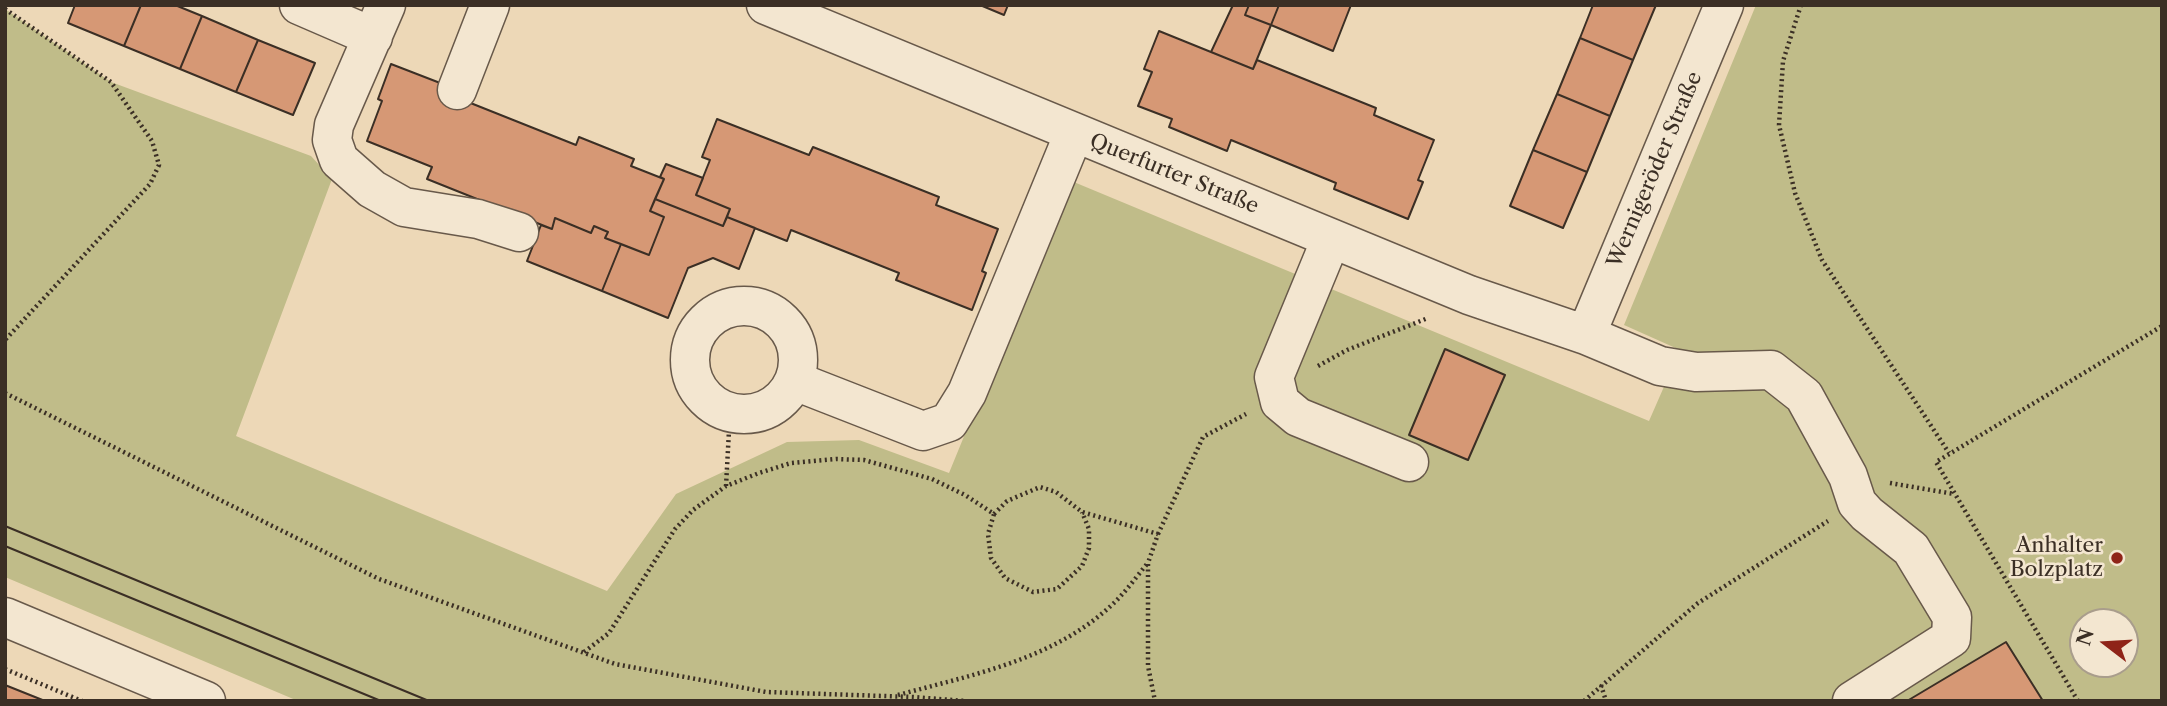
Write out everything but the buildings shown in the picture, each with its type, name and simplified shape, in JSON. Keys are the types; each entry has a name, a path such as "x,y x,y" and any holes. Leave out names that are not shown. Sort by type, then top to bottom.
{"street":[{"path":"299,5 379,21 334,125 332,140 339,160 372,189 404,207 478,219 519,232"},
{"path":"457,90 490,5"},
{"name":"Querfurter Straße","path":"766,5 812,14 1074,133 1469,295 1586,335 1660,366 1696,372 1771,370 1804,396 1843,490 1867,514 1911,549 1952,617 1951,638 1852,701"},
{"name":"Wernigeröder Straße","path":"1586,335 1724,5"},
{"path":"795,381 923,430 949,422 967,393 1074,133"},
{"path":"1331,239 1274,377 1279,402 1298,417 1409,462"},
{"path":"737,306 756,307 774,314 788,327 797,344 799,363 795,381 786,396 773,407 740,415 730,412 709,402 698,389 691,373 690,356 694,340 704,324 719,312 737,306"},
{"path":"5,617 206,701"}],"path":[{"path":"1801,5 1783,61 1779,125 1795,193 1822,260 1949,453"},
{"path":"5,9 111,82 152,141 159,165 150,184 5,340"},
{"path":"2078,701 1936,462 2162,326"},
{"path":"5,393 379,579 615,664 766,692 965,701"},
{"path":"726,486 730,412"},
{"path":"583,652 609,632 675,529 693,510 726,486 791,463 836,459 864,460 932,479 965,495 994,514"},
{"path":"1082,512 1089,529 1090,548 1082,566 1057,589 1033,592 1005,578 991,558 988,534 994,514 1007,501 1040,487 1056,492 1082,512 1158,534 1148,563 1147,666 1155,701"},
{"path":"1584,701 1698,603 1843,490 1954,494"},
{"path":"893,696 1015,662 1052,647 1116,601 1148,563"},
{"path":"5,669 82,701"},
{"path":"1601,685 1606,701"}],"shaded area":[{"path":"1756,5 2162,5 2162,701 298,701 5,577 5,9 111,82 311,156 332,179 236,436 607,591 676,494 787,442 859,440 949,473 1069,180 1649,421 1680,350 1624,325"}],"tram line":[{"path":"5,526 429,701"},
{"path":"5,546 381,701"}],"place":[{"name":"Anhalter Bolzplatz","path":"2117,558"}]}
